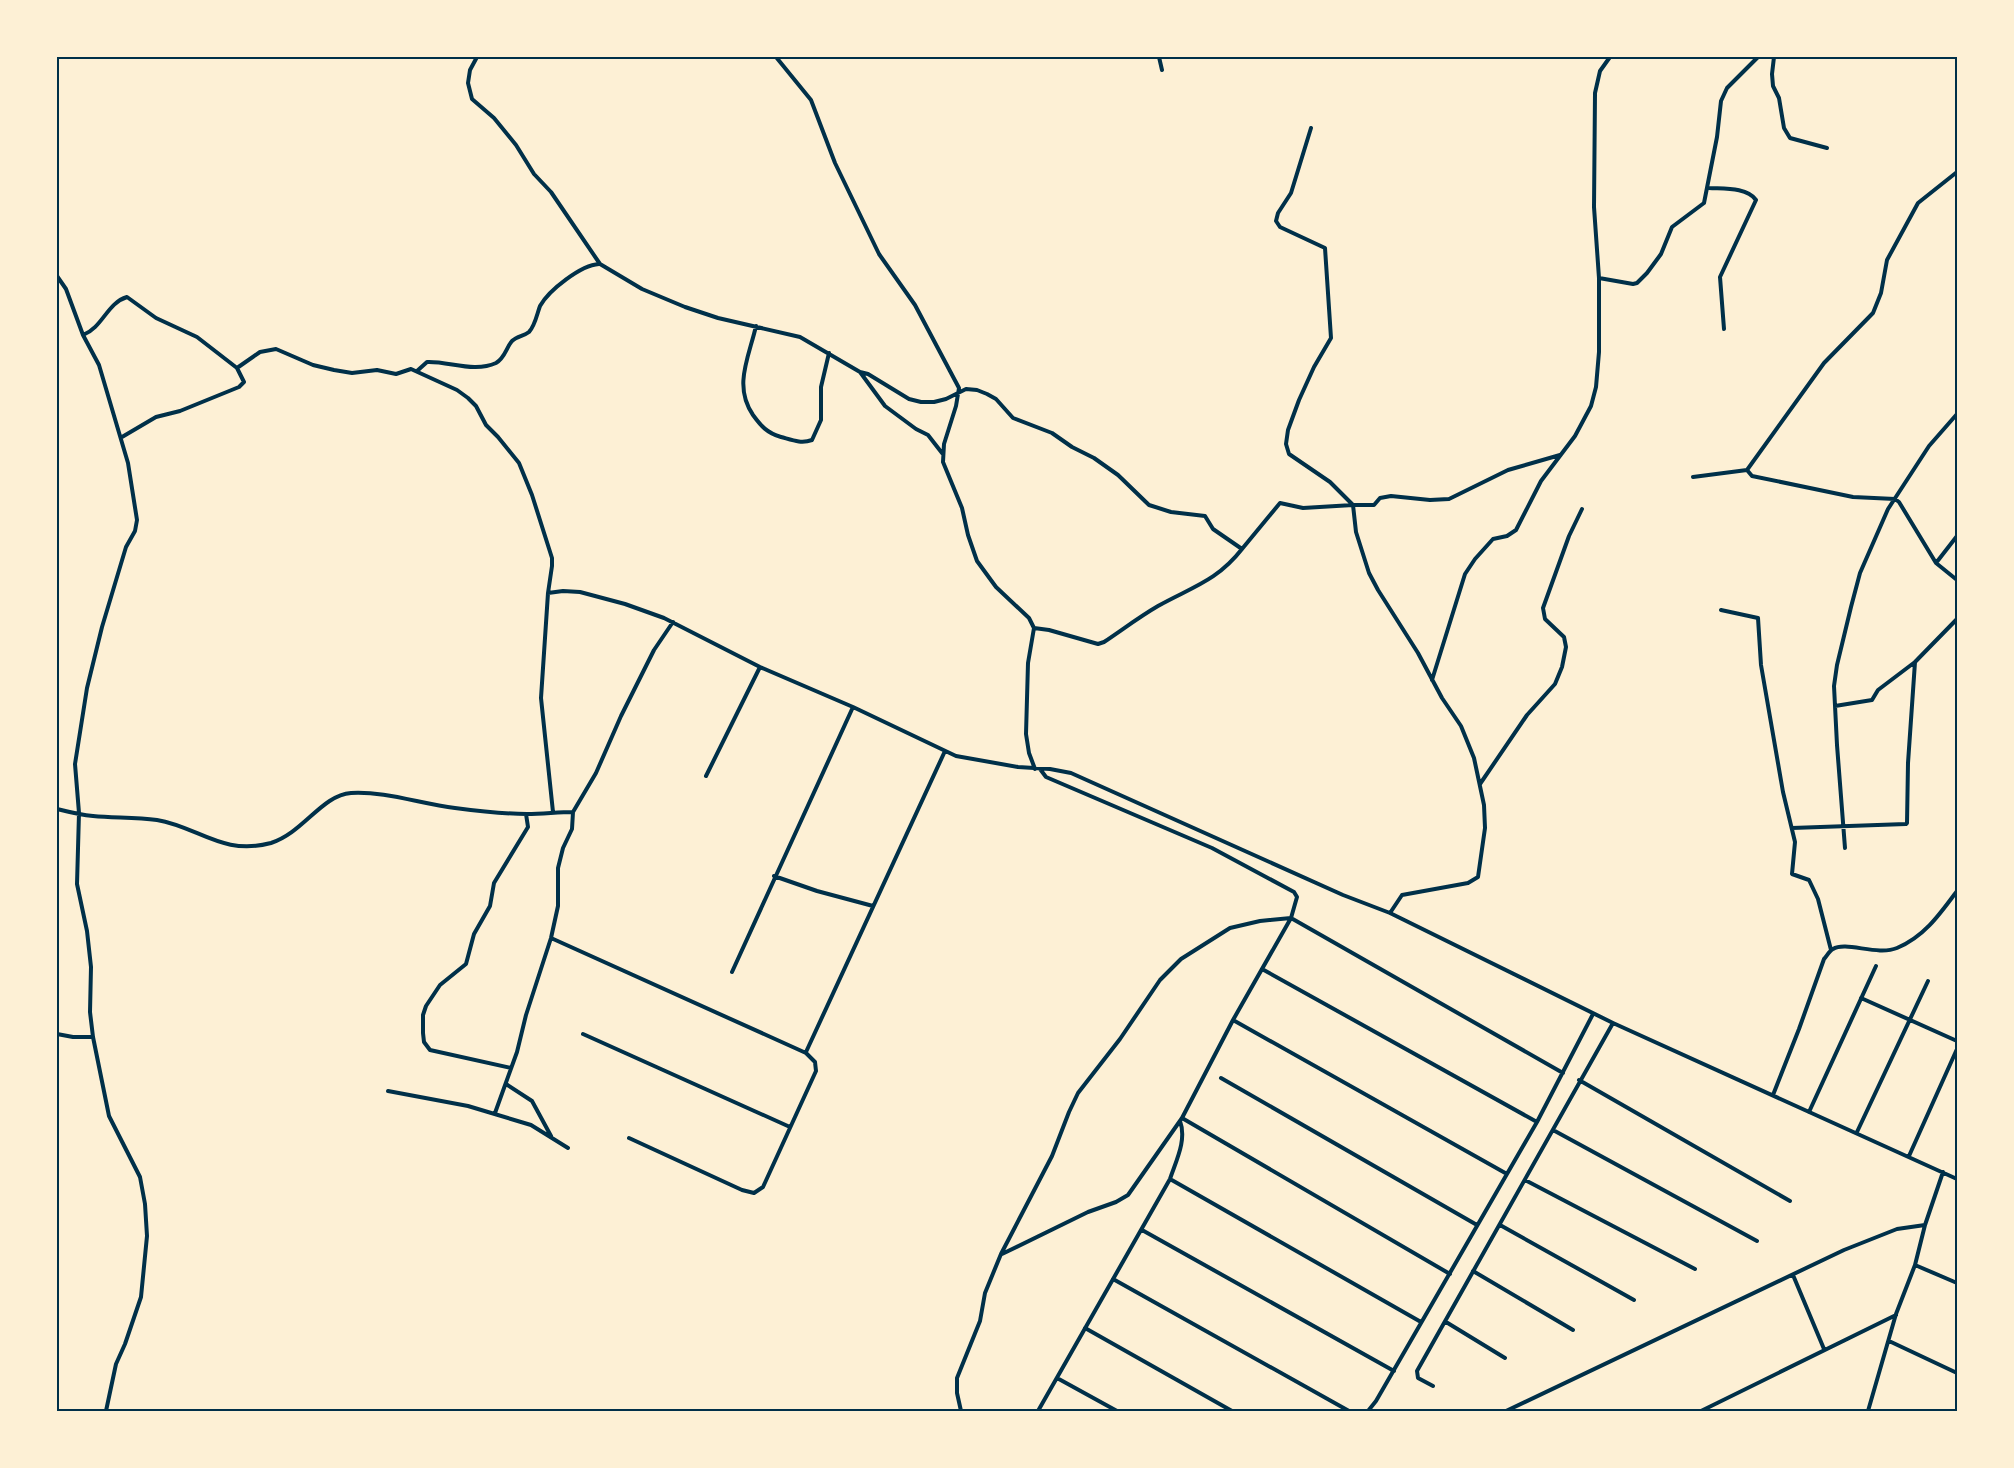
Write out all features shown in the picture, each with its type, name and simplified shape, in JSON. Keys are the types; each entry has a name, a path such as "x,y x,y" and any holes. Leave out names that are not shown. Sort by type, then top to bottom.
{"street":[{"path":"477,57 470,70 468,83 472,99 494,117 516,145 534,174 551,192 600,264 642,289 685,308 800,337 909,399 934,402 969,388 987,394 996,399 1013,418 1052,434 1094,458 1118,475 1149,505 1171,512 1205,516 1213,529 1242,549"},
{"path":"776,57 811,100 835,163 879,254 915,305 957,384 959,392 942,453 943,462 962,508 977,561 996,587 1024,613 1034,628 1028,663 1026,734 1029,753 1038,768 1046,777 1212,848 1294,892 1297,897 1291,918 1233,1020 1181,1119 1128,1195 1001,1254"},
{"path":"1159,57 1162,70"},
{"path":"1432,681 1465,574 1493,539 1507,536 1516,530 1541,481 1575,436 1591,406 1596,387 1599,352 1599,278 1594,207 1595,93 1600,71 1610,57"},
{"path":"1599,278 1633,284 1640,280 1661,254 1672,227 1704,203 1709,188 1724,94 1727,87 1758,57"},
{"path":"1774,57 1772,79 1779,99 1784,128 1790,138 1827,148"},
{"path":"1311,128 1291,193 1278,213 1276,221 1280,227 1325,248 1328,257 1331,338 1304,388 1288,430 1286,444 1289,454 1330,482 1353,505 1356,531 1377,590 1402,626 1432,681 1461,726 1474,758 1484,805 1485,828 1478,877 1468,883 1402,895 1390,914"},
{"path":"1693,477 1747,470 1824,363 1873,313 1881,293 1887,260 1918,202 1957,172"},
{"path":"1709,188 1743,191 1753,195 1756,200 1720,277 1724,329"},
{"path":"417,371 427,362 463,367 497,362 502,359 512,341 531,329 543,302 556,288 584,267 600,264"},
{"path":"58,279 66,289 83,335 99,365 122,437 137,525 122,557 87,688 75,764 79,813 77,884 87,931 91,967 90,1012 93,1037 109,1116 140,1177 147,1236 141,1297 116,1364 106,1411"},
{"path":"83,335 92,330 113,304 127,297 156,318 197,338 237,368 244,382 239,387 180,411 156,417 122,437"},
{"path":"756,326 742,377 744,398 762,428 770,434 805,443 812,440 821,420 821,387 829,353"},
{"path":"237,368 260,352 276,349 313,365 352,373 376,370 396,374 407,369 417,371 468,398 476,406 486,425 519,463 552,558 541,698 554,812"},
{"path":"860,372 885,406 928,435 942,453"},
{"path":"1845,848 1835,706 1837,665 1860,573 1878,529 1895,499 1929,446 1957,414"},
{"path":"1034,628 1098,644 1104,642 1133,621 1217,575 1231,563 1280,503 1303,508 1374,505 1380,498 1391,496 1430,500 1449,499 1508,470 1561,455"},
{"path":"1747,470 1752,476 1831,493 1853,497 1895,499 1936,563 1957,580"},
{"path":"1480,784 1527,715 1555,684 1562,667 1566,647 1564,637 1545,619 1543,608 1569,536 1582,509"},
{"path":"1936,563 1957,536"},
{"path":"548,593 580,592 625,604 672,622 760,667 853,707 956,756 1071,773 1390,914 1593,1014 1957,1179"},
{"path":"1721,610 1758,618 1761,665 1795,842 1792,874 1809,880 1818,899 1831,950"},
{"path":"1835,706 1872,700 1878,690 1915,662 1957,619"},
{"path":"495,1113 512,1068 551,938 558,906 558,868 563,849 572,830 573,812 596,773 654,650 672,622"},
{"path":"1792,828 1907,823 1909,740 1915,662"},
{"path":"706,776 760,667"},
{"path":"732,972 853,707"},
{"path":"806,1053 945,751"},
{"path":"57,809 92,816 160,820 206,839 242,846 269,843 292,833 324,804 345,794 377,795 452,808 526,814 573,812"},
{"path":"512,1068 430,1050 424,1042 422,1023 426,1006 440,985 466,964 474,934 490,906 495,883 528,827 526,814"},
{"path":"774,876 817,891 873,906"},
{"path":"1773,1095 1824,959 1831,950 1840,946 1879,951 1898,948 1916,939 1928,928 1957,891"},
{"path":"961,1411 957,1393 957,1378 980,1321 984,1298 1001,1254 1052,1156 1078,1093 1120,1039 1160,980 1181,959 1230,928 1260,921 1291,918 1563,1073"},
{"path":"551,938 806,1053 816,1062 816,1071 763,1187 754,1192 742,1190 629,1138"},
{"path":"1809,1112 1876,966"},
{"path":"1262,969 1537,1122"},
{"path":"1857,1132 1928,981"},
{"path":"1861,998 1957,1041"},
{"path":"1368,1411 1394,1371 1537,1122 1593,1014"},
{"path":"1233,1020 1507,1174"},
{"path":"1433,1386 1418,1378 1416,1374 1613,1023"},
{"path":"57,1034 63,1037 93,1037"},
{"path":"583,1034 790,1127"},
{"path":"1909,1156 1957,1049"},
{"path":"1221,1078 1477,1225"},
{"path":"1579,1080 1790,1201"},
{"path":"506,1084 532,1101 552,1137"},
{"path":"388,1091 495,1113 531,1125 568,1148"},
{"path":"1038,1411 1170,1179 1183,1138 1181,1119"},
{"path":"1181,1119 1450,1274"},
{"path":"1552,1130 1757,1241"},
{"path":"1868,1411 1896,1314 1915,1265 1925,1225 1943,1172"},
{"path":"1170,1179 1421,1322"},
{"path":"1525,1180 1695,1269"},
{"path":"1500,1225 1634,1300"},
{"path":"1506,1411 1844,1250 1897,1229 1925,1225"},
{"path":"1142,1230 1394,1371"},
{"path":"1915,1265 1957,1283"},
{"path":"1473,1271 1573,1330"},
{"path":"1793,1275 1824,1348"},
{"path":"1113,1279 1349,1411"},
{"path":"1701,1411 1896,1314"},
{"path":"1446,1322 1506,1358"},
{"path":"1085,1328 1232,1411"},
{"path":"1889,1341 1957,1373"},
{"path":"1057,1378 1117,1411"}]}
